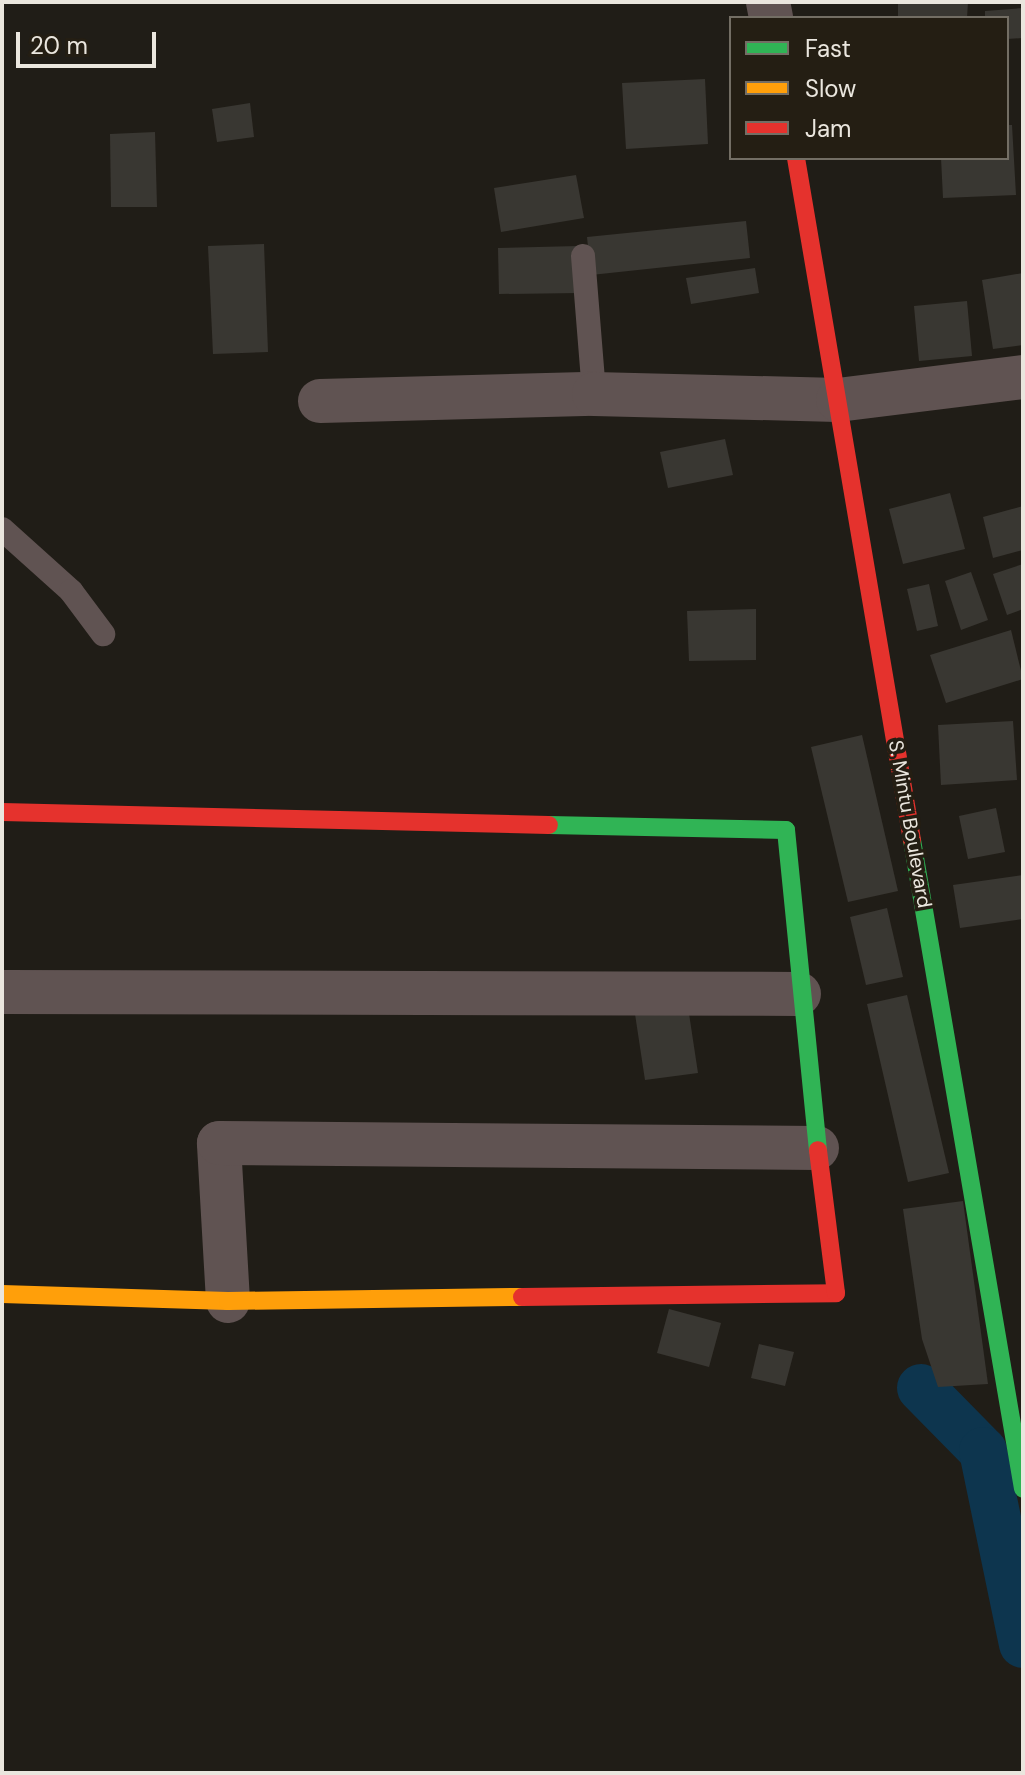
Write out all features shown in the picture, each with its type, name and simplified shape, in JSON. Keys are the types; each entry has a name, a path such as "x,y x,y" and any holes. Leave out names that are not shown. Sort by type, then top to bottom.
{"street":[{"name":"S. Mintu Boulevard","path":"796,160 1023,1489"},
{"path":"320,401 594,394 838,400 1023,377"},
{"path":"2,812 786,830 799,994 836,1293 228,1301 2,1294"},
{"path":"2,992 799,994"},
{"path":"228,1301 219,1143 817,1148"}],"lane":[{"path":"583,256 594,394"},
{"path":"2,529 71,591 103,634"}],"building":[{"path":"898,2 968,2 967,16 898,16"},
{"path":"1023,8 1023,38 1009,39 1009,16 985,16 985,11"},
{"path":"705,79 708,144 626,149 622,83"},
{"path":"250,103 254,137 217,142 212,109"},
{"path":"1009,125 1012,125 1016,195 943,198 941,160 1009,160"},
{"path":"155,132 157,207 111,207 110,134"},
{"path":"576,175 584,218 501,232 494,188"},
{"path":"746,221 750,258 591,275 587,237"},
{"path":"264,244 268,352 213,354 208,246"},
{"path":"578,246 579,293 499,294 498,248"},
{"path":"755,268 759,293 691,304 686,278"},
{"path":"1023,273 1023,345 993,349 982,280"},
{"path":"967,301 972,356 919,361 914,306"},
{"path":"725,439 733,475 668,488 660,452"},
{"path":"950,493 965,549 903,564 889,509"},
{"path":"1023,506 1023,550 993,558 983,517"},
{"path":"1023,564 1023,609 1007,615 993,574"},
{"path":"971,572 988,620 961,630 945,581"},
{"path":"929,584 938,626 917,631 907,589"},
{"path":"756,609 756,660 689,661 687,611"},
{"path":"1011,630 1023,679 946,703 930,655"},
{"path":"1013,721 1017,780 941,785 938,725"},
{"path":"862,735 898,891 848,902 811,747"},
{"path":"996,808 1005,852 968,859 959,816"},
{"path":"1023,875 1023,919 960,928 953,885"},
{"path":"887,908 903,977 866,985 850,917"},
{"path":"907,995 949,1173 908,1182 867,1004"},
{"path":"688,1007 698,1073 645,1080 635,1014"},
{"path":"963,1201 988,1384 938,1387 922,1339 903,1209"},
{"path":"669,1309 721,1323 709,1367 657,1353"},
{"path":"759,1344 794,1352 785,1386 751,1378"}],"waterway":[{"path":"921,1388 983,1451 1023,1644"}],"traffic: fast":[{"path":"549,825 786,830 818,1150"},
{"path":"912,840 1023,1489"}],"traffic: slow":[{"path":"2,1294 228,1301 522,1297"}],"traffic: jam":[{"path":"796,160 912,840"},
{"path":"2,812 549,825"},
{"path":"522,1297 836,1293 818,1150"}]}
